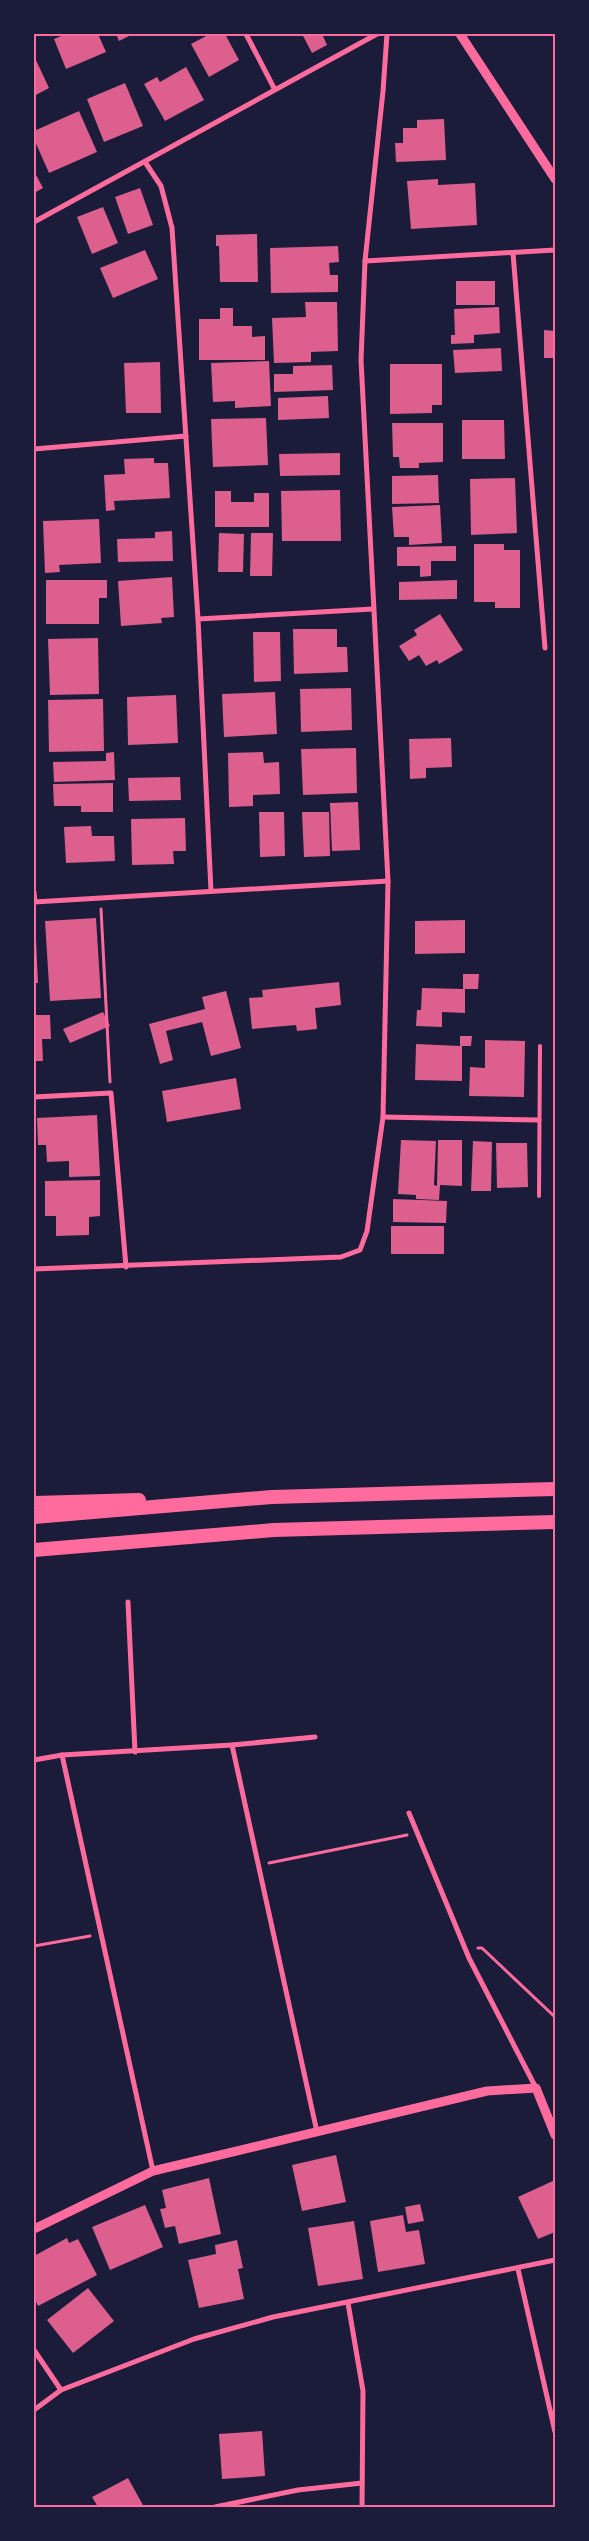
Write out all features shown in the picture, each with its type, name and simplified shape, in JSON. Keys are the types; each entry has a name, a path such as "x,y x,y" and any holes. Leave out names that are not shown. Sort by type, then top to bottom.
{"highway":[{"path":"34,1503 555,1489"},
{"path":"34,1516 272,1497"},
{"path":"34,1550 274,1530 555,1522"}],"street":[{"path":"246,34 274,88"},
{"path":"34,222 145,162 274,88 376,34"},
{"path":"34,1269 342,1257 360,1250 368,1231 383,1117 388,881 361,360 365,261 387,34"},
{"path":"460,34 555,179"},
{"path":"145,162 161,186 172,228 198,619 210,891"},
{"path":"365,261 555,250"},
{"path":"513,253 546,648"},
{"path":"34,449 186,436"},
{"path":"198,619 373,609"},
{"path":"34,892 34,902 388,881"},
{"path":"34,1097 111,1093 126,1266"},
{"path":"383,1117 539,1120"},
{"path":"128,1602 135,1752"},
{"path":"34,1760 62,1755 135,1752 315,1737"},
{"path":"232,1745 317,2133"},
{"path":"62,1755 153,2171"},
{"path":"409,1813 465,1948 536,2088 555,2135"},
{"path":"34,2229 153,2171 487,2091 536,2088"},
{"path":"34,2410 61,2390 194,2339 273,2317 555,2260"},
{"path":"518,2269 555,2432"},
{"path":"348,2303 363,2391 362,2507"},
{"path":"34,2350 61,2390"},
{"path":"215,2507 298,2490 362,2483"}],"lane":[{"path":"539,1196 540,1046"}],"path":[{"path":"100,898 111,1093"},
{"path":"258,1865 418,1833"},
{"path":"34,1946 101,1934"},
{"path":"465,1948 482,1948 555,2017"}],"building":[{"path":"66,34 98,34 106,52 66,69 54,39"},
{"path":"116,34 133,34 119,41"},
{"path":"210,34 225,34 239,60 209,77 191,44"},
{"path":"302,34 322,34 327,45 312,53"},
{"path":"34,56 49,88 34,96"},
{"path":"186,67 204,100 165,121 144,84 157,77 160,82"},
{"path":"125,83 143,126 104,142 87,99"},
{"path":"79,111 97,152 49,173 34,139 34,131"},
{"path":"444,119 446,160 396,162 395,143 403,143 403,128 417,128 417,120"},
{"path":"34,171 43,188 34,193"},
{"path":"438,179 438,185 475,183 477,225 411,229 407,181"},
{"path":"140,188 153,225 128,234 115,197"},
{"path":"103,207 118,243 92,254 77,217"},
{"path":"257,234 258,282 220,282 219,246 216,246 216,235"},
{"path":"338,246 339,262 329,263 330,275 338,275 338,292 271,293 270,248"},
{"path":"145,250 158,279 113,298 100,268"},
{"path":"456,281 495,281 495,305 456,305"},
{"path":"305,302 337,302 338,351 311,352 311,362 274,363 272,318 306,317"},
{"path":"499,307 500,333 474,335 474,343 451,344 451,335 455,335 454,309"},
{"path":"220,308 233,308 233,326 252,326 252,337 265,336 265,360 199,360 199,319 220,319"},
{"path":"544,330 555,331 555,358 544,358"},
{"path":"501,348 502,371 455,373 453,350"},
{"path":"269,361 271,406 235,408 235,401 213,402 211,363"},
{"path":"160,362 161,413 126,413 124,363"},
{"path":"390,364 442,364 442,405 432,405 432,413 390,414"},
{"path":"332,365 333,390 274,392 274,374 293,374 293,366"},
{"path":"328,396 329,418 278,420 278,398"},
{"path":"266,418 268,465 213,467 211,419"},
{"path":"462,420 504,420 505,459 462,459"},
{"path":"392,423 443,423 443,462 419,463 419,468 400,468 399,457 393,457"},
{"path":"340,453 340,475 280,476 279,454"},
{"path":"154,458 154,463 168,463 170,498 114,501 115,510 106,511 104,475 125,474 124,459"},
{"path":"438,475 439,503 392,504 392,476"},
{"path":"515,478 517,533 471,535 470,479"},
{"path":"340,490 341,541 282,541 281,491"},
{"path":"215,491 231,491 231,502 254,502 254,493 269,493 269,527 215,527"},
{"path":"440,505 442,543 409,545 409,537 394,537 392,507"},
{"path":"99,519 101,563 59,565 60,572 45,573 43,521"},
{"path":"172,531 173,561 118,562 117,539 155,538 155,532"},
{"path":"219,533 244,534 243,572 218,572"},
{"path":"251,533 273,533 272,576 250,576"},
{"path":"474,544 504,544 504,550 520,550 520,608 495,608 495,602 474,602"},
{"path":"456,546 456,561 431,561 431,576 420,577 420,566 397,566 397,547"},
{"path":"172,577 174,617 161,618 162,623 121,626 118,581"},
{"path":"46,580 107,580 107,598 99,598 99,624 46,624"},
{"path":"457,580 457,599 399,600 399,582"},
{"path":"440,614 463,650 439,664 437,660 426,666 419,655 409,661 399,646 417,635 414,630"},
{"path":"293,629 337,629 337,647 347,647 348,672 294,674"},
{"path":"253,632 280,632 281,681 254,682"},
{"path":"98,638 99,694 50,695 48,639"},
{"path":"351,688 352,730 301,732 300,689"},
{"path":"275,692 277,734 224,737 222,694"},
{"path":"176,695 178,743 128,745 127,697"},
{"path":"103,699 104,751 49,752 48,700"},
{"path":"451,738 452,767 426,768 426,778 410,779 409,739"},
{"path":"356,748 357,793 303,795 301,749"},
{"path":"114,752 115,780 54,782 53,762 106,761 106,753"},
{"path":"263,752 264,763 279,762 280,794 253,795 253,806 229,807 228,753"},
{"path":"180,777 181,800 129,801 128,778"},
{"path":"113,783 113,812 81,812 81,806 54,806 53,784"},
{"path":"358,802 360,850 332,851 330,803"},
{"path":"259,812 284,812 285,856 260,857"},
{"path":"302,812 329,812 330,856 304,857"},
{"path":"185,818 186,851 173,851 174,864 132,865 131,819"},
{"path":"91,826 92,836 114,836 115,861 66,863 64,827"},
{"path":"96,918 101,998 50,1001 45,921"},
{"path":"465,920 465,953 415,954 415,921"},
{"path":"34,939 36,939 38,983 34,983"},
{"path":"463,974 479,974 478,989 465,989 465,1013 442,1012 442,1027 416,1026 417,1010 421,1010 422,988 463,989"},
{"path":"339,982 341,1005 315,1008 317,1029 297,1031 296,1025 252,1029 249,998 263,997 262,990"},
{"path":"226,991 241,1048 211,1056 202,1022 166,1031 173,1060 160,1064 149,1024 205,1009 202,997"},
{"path":"103,1012 110,1026 70,1043 63,1029"},
{"path":"34,1015 50,1015 51,1039 42,1039 43,1061 34,1061"},
{"path":"460,1036 472,1036 471,1046 462,1046 462,1081 415,1080 416,1044 460,1046"},
{"path":"485,1040 525,1041 524,1097 469,1096 470,1067 485,1068"},
{"path":"236,1078 241,1109 167,1122 162,1091"},
{"path":"97,1115 100,1176 69,1177 69,1161 47,1162 46,1145 38,1145 37,1118"},
{"path":"401,1140 436,1141 434,1185 437,1186 438,1140 462,1140 462,1186 440,1185 439,1200 416,1199 416,1195 398,1194"},
{"path":"473,1141 492,1142 491,1191 471,1191"},
{"path":"496,1143 527,1143 528,1187 497,1188"},
{"path":"100,1180 100,1216 89,1217 89,1235 56,1236 56,1216 45,1216 45,1181"},
{"path":"393,1199 447,1201 446,1223 393,1222"},
{"path":"391,1226 444,1226 444,1254 391,1254"},
{"path":"336,2155 346,2202 302,2211 292,2165"},
{"path":"209,2178 221,2234 179,2244 175,2226 165,2228 160,2209 166,2208 162,2190"},
{"path":"555,2180 555,2232 538,2239 518,2197"},
{"path":"420,2204 424,2221 408,2224 405,2207"},
{"path":"145,2205 163,2247 110,2270 92,2227"},
{"path":"403,2215 406,2232 419,2230 425,2264 378,2272 370,2221"},
{"path":"354,2221 363,2279 318,2286 308,2228"},
{"path":"67,2238 69,2243 78,2239 97,2275 38,2306 34,2297 34,2256"},
{"path":"237,2240 243,2268 238,2269 244,2299 199,2308 188,2260 216,2254 215,2245"},
{"path":"88,2288 114,2321 73,2353 47,2320"},
{"path":"262,2431 265,2476 222,2479 219,2434"},
{"path":"128,2478 144,2507 98,2507 92,2497"}]}
